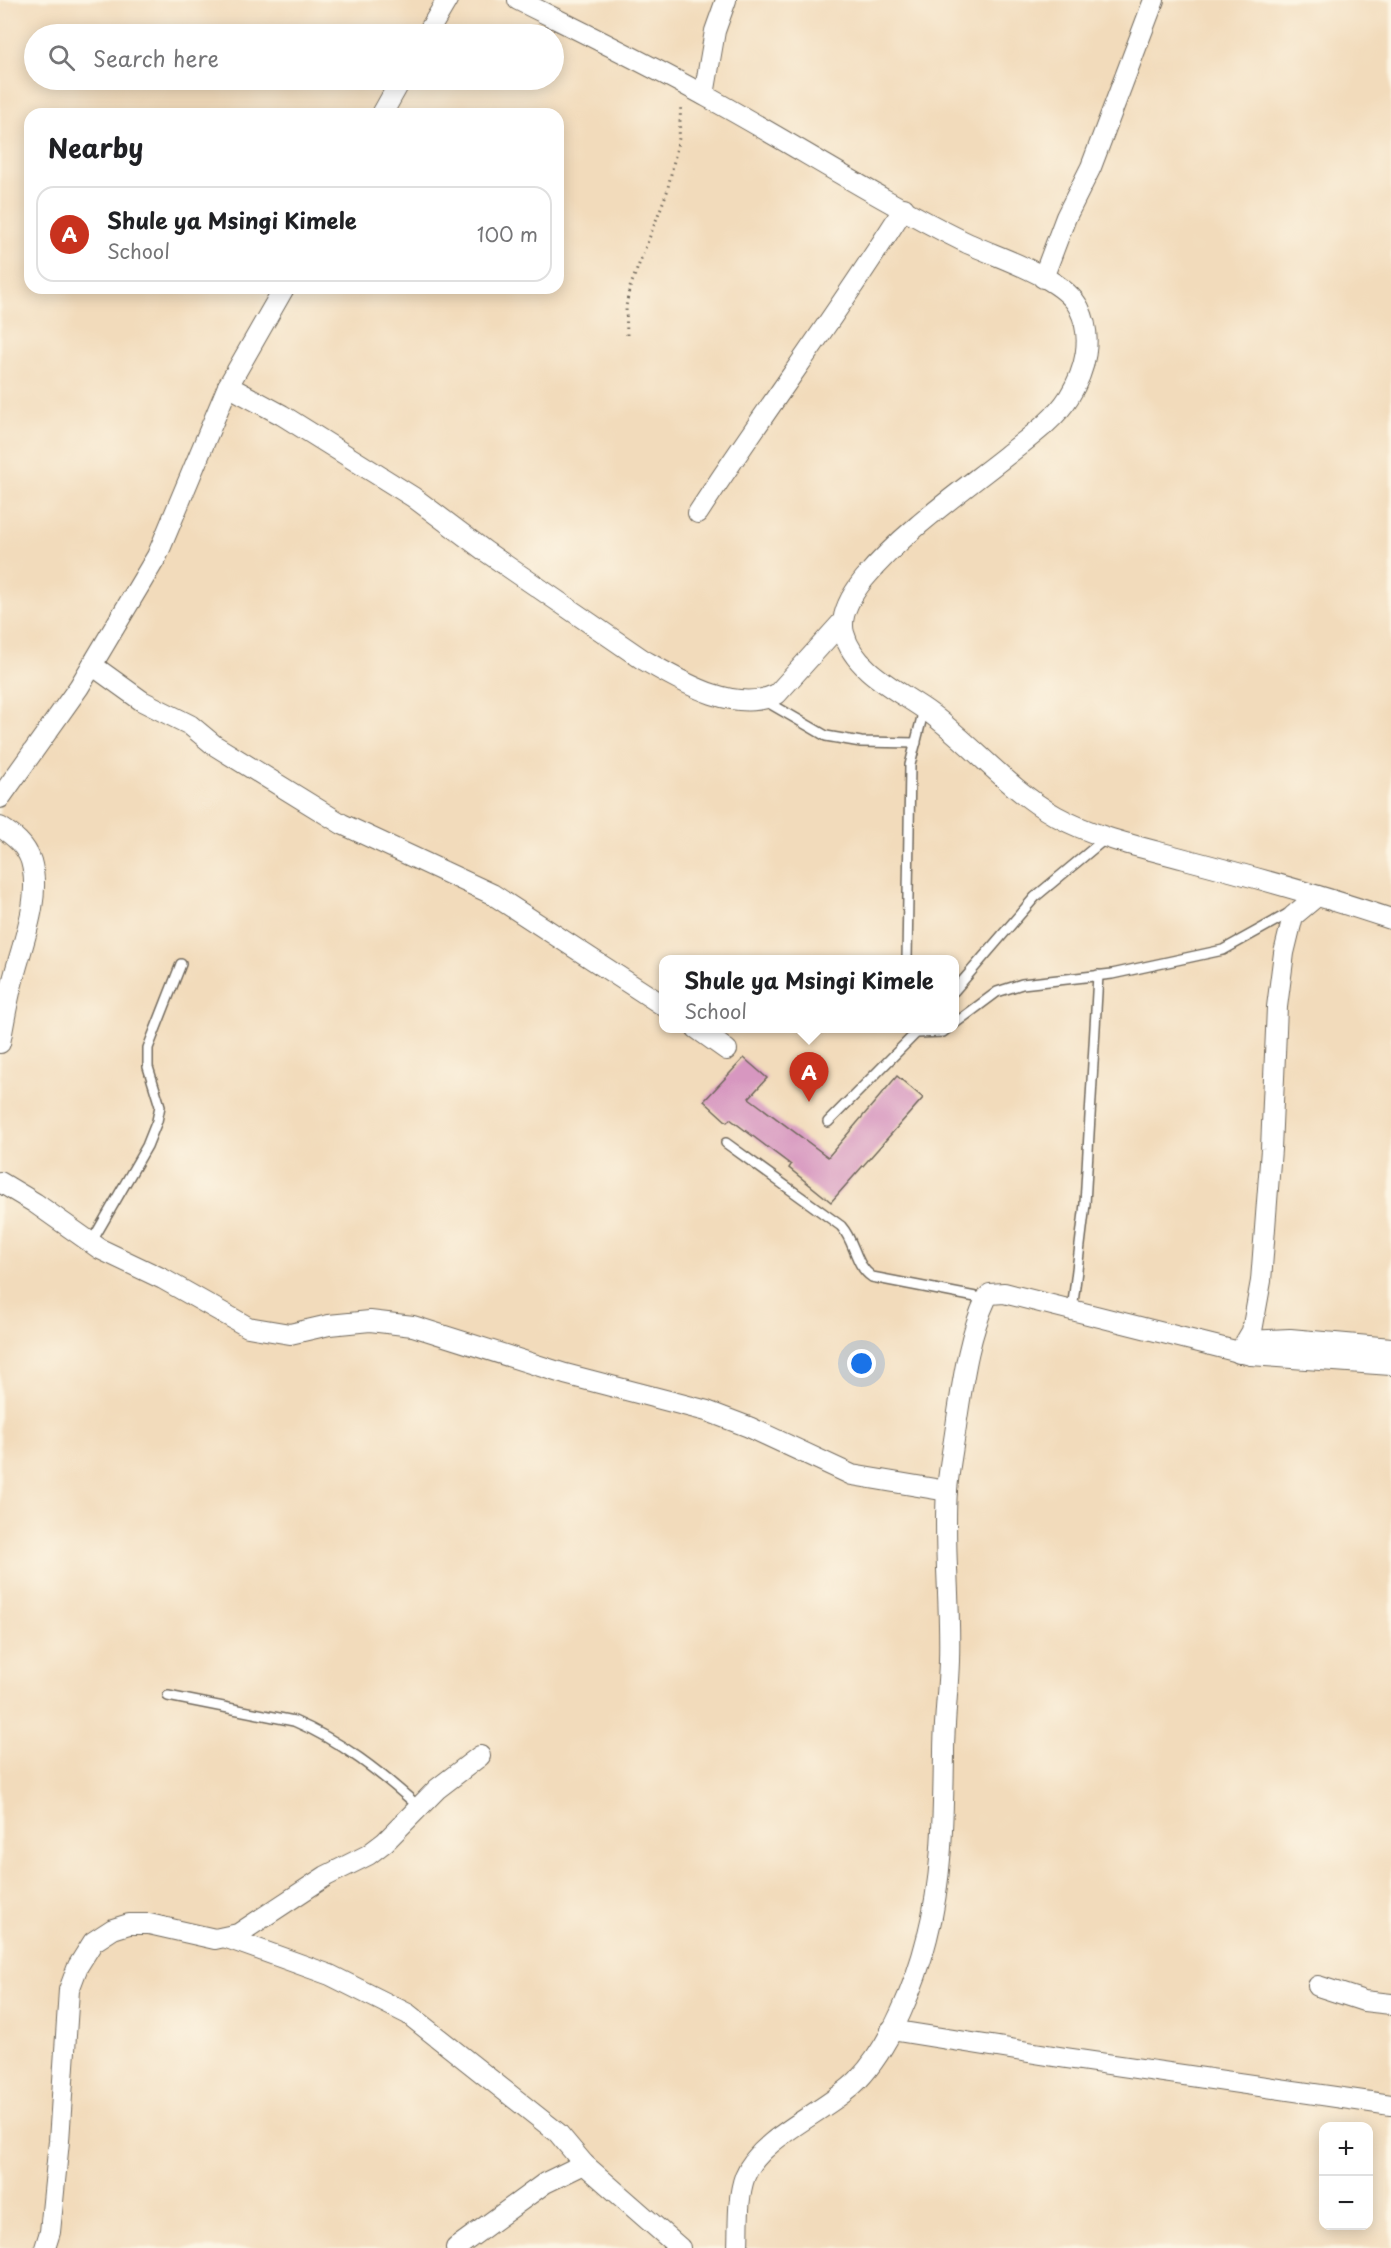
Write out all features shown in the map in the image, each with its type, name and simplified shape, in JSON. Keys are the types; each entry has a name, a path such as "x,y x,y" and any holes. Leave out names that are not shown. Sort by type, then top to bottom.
{"street":[{"path":"433,24 447,0"},
{"path":"228,386 358,461 413,497 484,551 672,676 723,696 747,701 764,700 777,694 842,622 854,591 876,564 917,527 1038,430 1067,401 1083,368 1088,339 1081,310 1069,294 1043,278 960,240 678,81 518,0"},
{"path":"704,95 715,31 726,0"},
{"path":"1043,278 1066,217 1091,167 1154,0"},
{"path":"385,108 395,90"},
{"path":"698,513 742,445 838,311 904,208"},
{"path":"0,798 92,665 157,556 228,386 281,294"},
{"path":"842,622 844,637 852,651 891,690 924,709 975,749 1022,793 1056,816 1106,838 1317,896 1391,919"},
{"path":"92,665 142,701 190,725 214,745 342,824 492,894 659,1003"},
{"path":"0,827 16,837 30,860 33,890 28,925 11,985 0,1043"},
{"path":"1243,1347 1252,1331 1261,1281 1267,1222 1277,1007 1288,929 1299,908 1317,896"},
{"path":"702,1033 727,1050"},
{"path":"2,1179 91,1243 248,1327 290,1334 329,1325 370,1321 413,1326 565,1374 707,1411 749,1427 852,1475 947,1491"},
{"path":"738,2248 741,2195 745,2175 754,2162 791,2127 830,2105 858,2080 879,2054 905,2001 927,1938 944,1828 944,1725 949,1661 947,1491 966,1370 973,1337 986,1299 990,1294 1004,1293 1072,1311 1243,1347 1391,1365"},
{"path":"1243,1347 1290,1340 1391,1348"},
{"path":"45,2248 50,2232 58,2152 69,1990 78,1966 93,1942 113,1929 129,1924 149,1924 215,1939 227,1938 257,1923 326,1876 368,1855 402,1826 418,1806 480,1756"},
{"path":"227,1938 330,1975 408,2014 558,2133 584,2164 680,2248"},
{"path":"1318,1986 1364,2001 1391,2004"},
{"path":"891,2030 1391,2105"},
{"path":"456,2248 545,2183 584,2164"}],"lane":[{"path":"764,700 826,736 861,742 916,743"},
{"path":"907,955 910,765 924,709"},
{"path":"959,985 1035,897 1106,838"},
{"path":"959,1020 997,992 1022,984 1098,975 1223,950 1299,908"},
{"path":"91,1243 147,1146 157,1121 160,1106 148,1067 148,1048 181,964"},
{"path":"1072,1311 1085,1204 1098,975"},
{"path":"907,1033 907,1044"},
{"path":"828,1122 917,1033"},
{"path":"726,1143 841,1226 854,1244 857,1261 872,1277 986,1299"},
{"path":"168,1696 294,1721 363,1760 418,1806"}],"path":[{"path":"627,334 626,307 629,290 667,192 679,138 682,113 678,81"}],"building":[{"path":"744,1058 767,1078 749,1098 828,1157 897,1076 923,1098 831,1202 789,1168 791,1165 730,1119 727,1122 704,1101"}],"place":[{"name":"Shule ya Msingi Kimele","path":"809,1102"}]}
